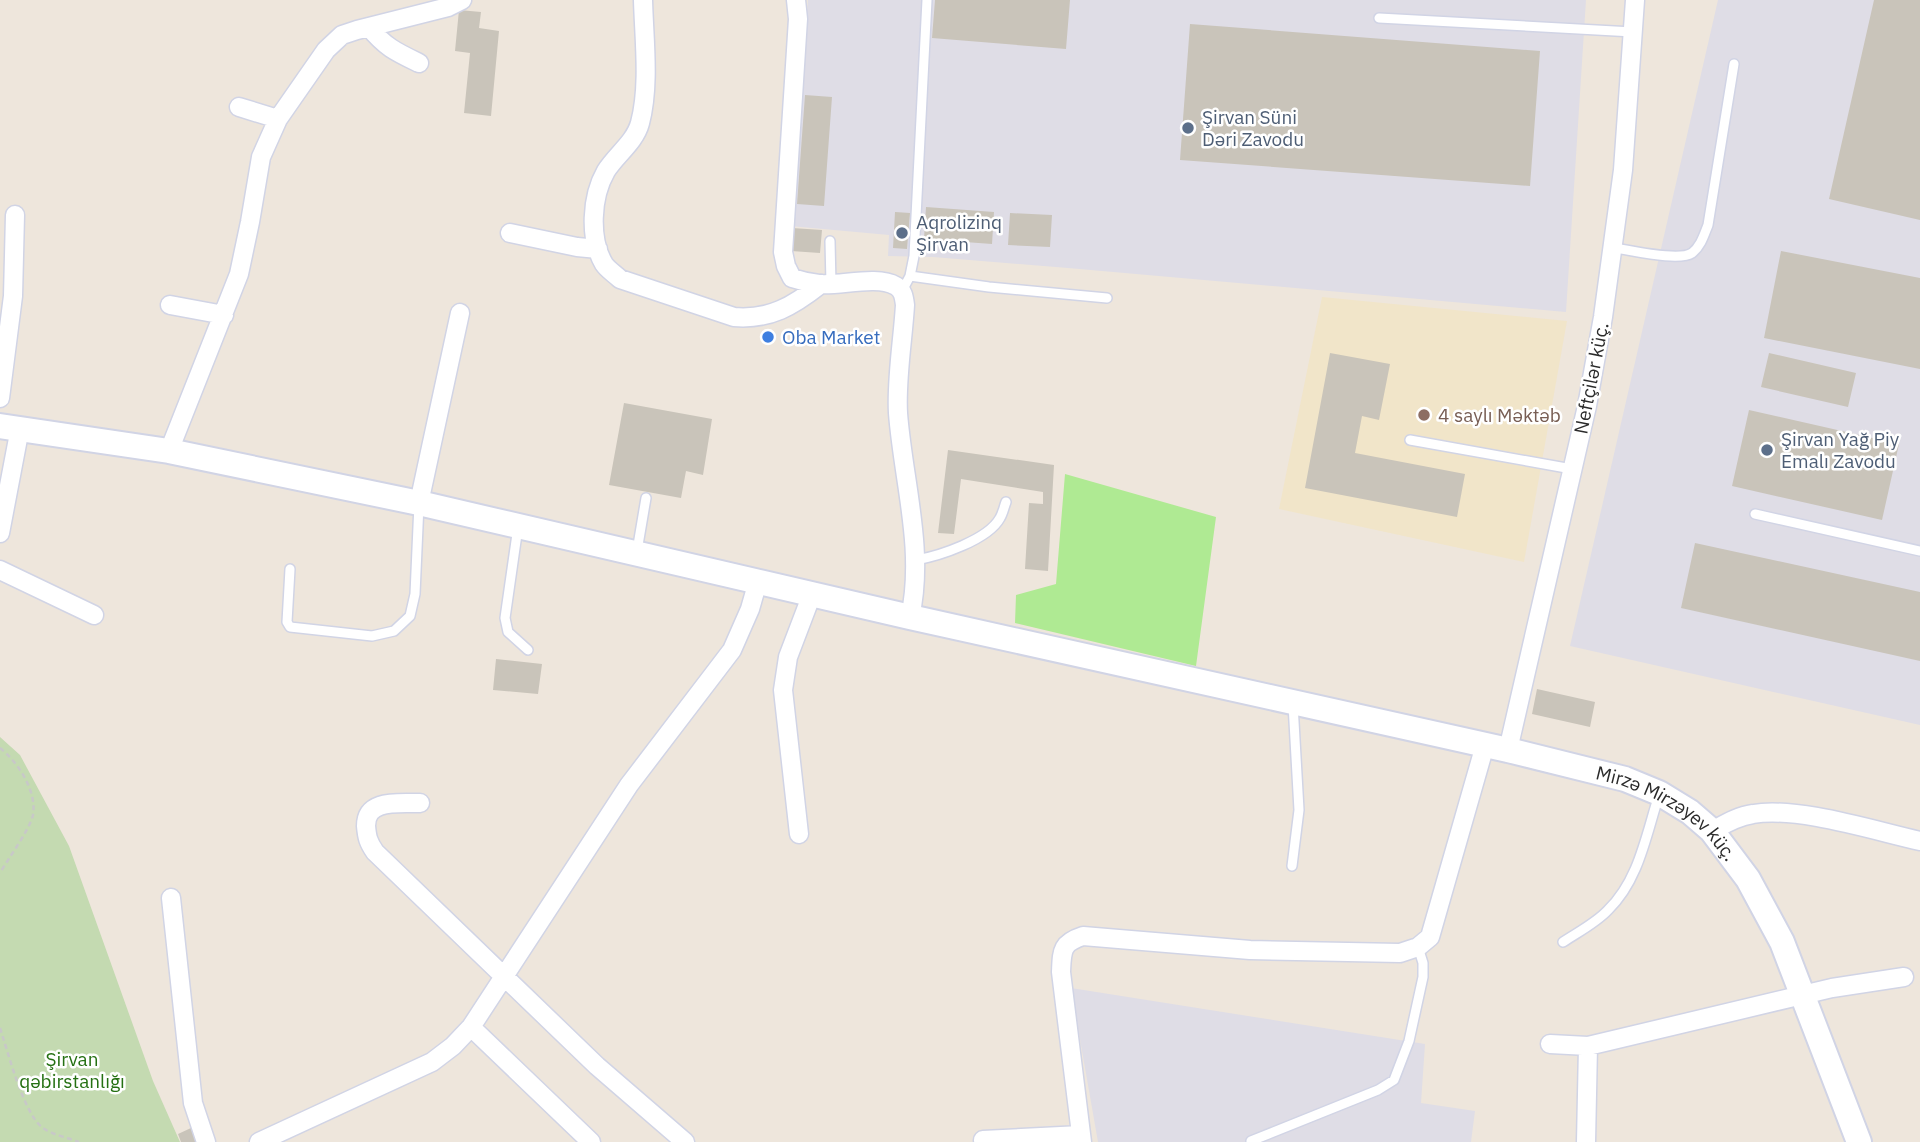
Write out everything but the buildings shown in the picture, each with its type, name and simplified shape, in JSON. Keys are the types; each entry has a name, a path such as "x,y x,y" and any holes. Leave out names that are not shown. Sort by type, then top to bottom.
{"main road":[{"name":"Mirzə Mirzəyev küç.","path":"10,427 169,451 419,503 1625,779 1659,793 1690,812 1712,831 1764,905 1804,995 1859,1142"}],"street":[{"path":"169,451 239,274 261,157 278,119 326,50 342,35 448,7 462,0"},
{"path":"643,0 644,76 640,125 606,172 598,192 593,225 605,267 620,279 734,317 752,319 774,314 796,304 826,284"},
{"path":"796,0 798,19 783,253 792,278 826,284 882,281 896,285 906,283 898,410 916,560 915,595 910,617"},
{"name":"Neftçilər küç.","path":"1419,947 1430,937 1497,748 1587,406 1614,248 1623,170 1635,0"},
{"path":"369,27 391,50 419,63"},
{"path":"239,107 278,119"},
{"path":"0,398 13,296 15,215"},
{"path":"510,233 598,249"},
{"path":"170,305 224,315"},
{"path":"419,503 460,313"},
{"path":"0,533 10,427"},
{"path":"0,570 94,615"},
{"path":"261,1142 432,1062 453,1046 471,1027 629,785 732,650 750,610 758,581"},
{"path":"799,834 783,690 788,657 813,594"},
{"path":"420,803 377,805 369,811 366,821 367,841 374,852 597,1066 685,1142"},
{"path":"1712,831 1752,814 1777,812 1803,815 1920,841"},
{"path":"171,898 193,1103 206,1142"},
{"path":"983,1140 1082,1139 1061,972 1062,950 1070,940 1083,936 1195,947 1400,953 1419,947"},
{"path":"1550,1044 1588,1046 1857,983 1904,976"},
{"path":"471,1027 591,1142"},
{"path":"1586,1142 1588,1046"}],"lane":[{"path":"927,0 914,256 906,283 989,287 1107,298"},
{"path":"1379,18 1633,32"},
{"path":"1614,248 1678,257 1690,255 1701,243 1708,225 1734,64"},
{"path":"826,284 830,241"},
{"path":"1410,440 1572,469"},
{"path":"637,553 646,498"},
{"path":"916,560 949,552 984,533 999,520 1006,502"},
{"path":"290,569 287,622 290,626 372,636 394,631 410,616 415,594 419,503"},
{"path":"1755,514 1920,551"},
{"path":"518,526 505,618 508,632 528,650"},
{"path":"1292,866 1298,810 1293,702"},
{"path":"1563,942 1607,912 1623,893 1635,873 1659,793"},
{"path":"1251,1141 1378,1090 1394,1080 1409,1041 1423,977 1419,947"}],"path":[{"path":"0,748 7,753 24,777 34,799 32,817 0,873"},
{"path":"0,1028 25,1100 34,1116 43,1128 79,1142"}],"shaded area":[{"name":"Şirvan Süni Dəri Zavodu","path":"808,0 1586,0 1566,312 1068,268 888,256 889,235 790,226"},
{"name":"Şirvan Yağ Piy Emalı Zavodu","path":"1718,0 1920,0 1920,725 1570,646"},
{"name":"4 saylı Məktəb","path":"1322,297 1567,321 1524,562 1279,509"},
{"path":"1071,988 1425,1044 1421,1103 1475,1111 1471,1142 1098,1142"}],"green space":[{"path":"1065,474 1216,517 1196,666 1015,623 1016,595 1056,584"},
{"name":"Şirvan qəbirstanlığı","path":"0,737 20,755 69,846 153,1081 180,1142 0,1142"}],"place":[{"name":"Şirvan Süni Dəri Zavodu","path":"1188,128"},
{"name":"Aqrolizinq Şirvan","path":"902,233"},
{"name":"Oba Market","path":"768,337"},
{"name":"4 saylı Məktəb","path":"1424,415"},
{"name":"Şirvan Yağ Piy Emalı Zavodu","path":"1767,450"}]}
